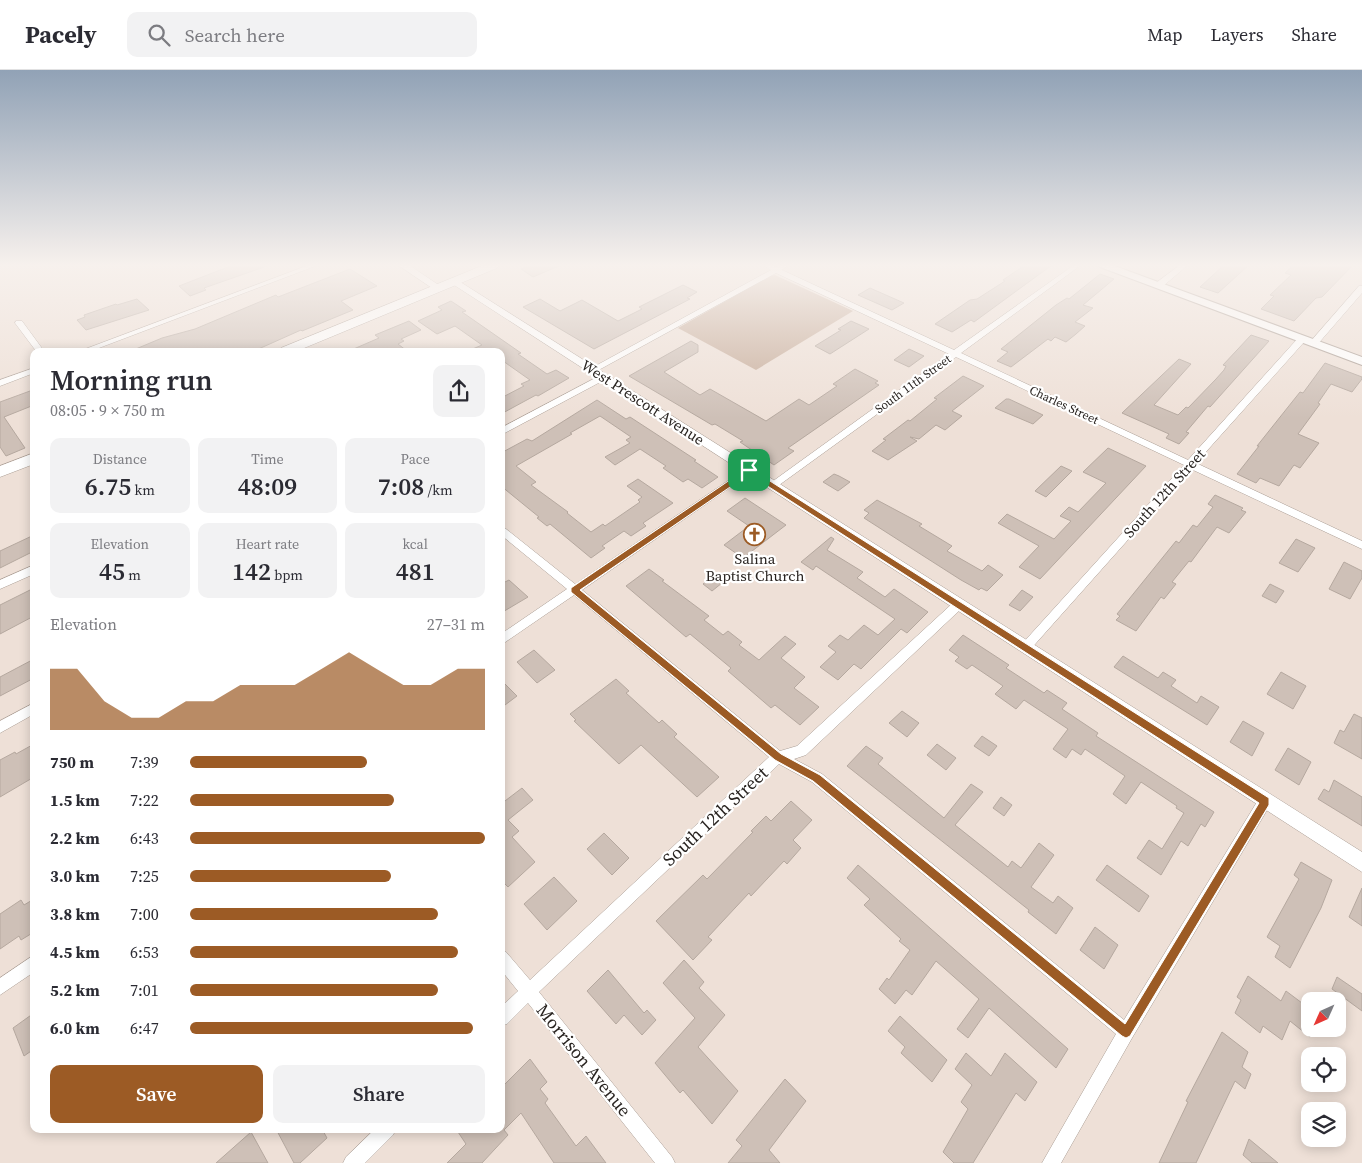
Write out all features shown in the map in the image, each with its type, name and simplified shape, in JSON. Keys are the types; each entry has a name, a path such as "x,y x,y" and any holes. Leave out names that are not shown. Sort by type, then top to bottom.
{"main road":[{"path":"296,348 372,316"},
{"path":"1241,316 1362,361"},
{"path":"0,472 30,460"}],"street":[{"path":"92,348 177,316"},
{"name":"West Prescott Avenue","path":"508,316 1362,863"},
{"path":"505,430 695,316"},
{"name":"Charles Street","path":"875,316 1362,545"},
{"name":"South 11th Street","path":"772,486 1007,316"},
{"path":"1314,343 1338,316"},
{"path":"19,323 38,348"},
{"name":"South 12th Street","path":"1025,648 1302,339"},
{"path":"0,383 30,372"},
{"path":"505,637 749,470"},
{"path":"505,532 778,757 817,778 1126,1032"},
{"path":"0,585 30,571"},
{"name":"South 12th Street","path":"505,1014 778,757 801,751 958,605"},
{"path":"0,727 30,710"},
{"path":"1051,1163 1126,1032 1265,801"},
{"name":"Morrison Avenue","path":"505,962 666,1163"},
{"path":"0,987 30,967"},
{"path":"352,1163 383,1133"}],"shaded area":[{"path":"699,316 845,316 756,370 678,328"}],"building":[{"path":"130,316 86,330 77,320 85,317"},
{"path":"226,316 338,316 261,348 138,348 162,338 195,329"},
{"path":"429,316 468,316 521,353 518,354 547,374 556,370 569,378 505,412 505,396 524,386 521,384 530,380 505,362 505,348 475,348 482,345 455,326 437,334 418,321"},
{"path":"538,316 609,316 618,321 628,316 657,316 594,349"},
{"path":"947,316 982,316 974,322 971,320 952,332 935,324"},
{"path":"1042,316 1083,316 1075,322 1085,326 1066,342 1055,337 1051,341 1048,339 1011,367 997,361 1008,352 1001,349"},
{"path":"1280,316 1299,316 1294,321"},
{"path":"409,321 421,330 401,339 404,341 398,344 403,348 356,348 379,338 375,335"},
{"path":"851,321 869,329 830,354 815,346 841,330 838,329"},
{"path":"1251,335 1269,341 1210,407 1208,406 1186,432 1189,433 1179,444 1166,438 1169,434 1122,413 1179,359 1191,364 1154,405 1178,415 1186,407 1188,408 1216,379 1226,366 1223,365"},
{"path":"691,341 698,345 698,352 664,372 700,395 710,389 766,421 799,399 809,405 837,386 833,384 855,369 878,381 875,383 879,385 788,448 794,451 774,465 740,442 743,441 629,376"},
{"path":"909,349 924,356 909,367 894,360"},
{"path":"1325,363 1362,377 1362,379 1352,392 1331,384 1318,403 1320,404 1298,434 1319,443 1300,468 1294,465 1279,486 1260,478 1256,483 1237,474 1259,446 1257,446 1300,392 1303,393"},
{"path":"963,376 984,386 952,411 962,416 945,430 936,425 919,439 910,437 917,441 888,460 872,451 886,440 883,439 908,420 910,421 937,399 934,398"},
{"path":"30,391 30,407 4,417 25,448 6,456 0,447 0,402"},
{"path":"1006,399 1043,415 1033,424 995,408"},
{"path":"597,400 626,419 630,417 696,460 694,461 718,477 702,488 688,479 683,482 663,468 666,466 640,449 615,465 605,457 630,443 626,440 631,437 600,416 516,466 536,482 531,485 568,512 591,532 603,524 605,526 640,502 638,500 642,497 627,486 638,479 673,503 643,523 646,526 631,536 624,531 602,546 605,548 591,558 550,524 547,526 537,518 539,517 505,489 505,451 527,439 532,441"},
{"path":"1108,448 1146,466 1040,579 1019,567 1039,546 998,523 1007,514 1054,539 1071,521 1060,516 1069,507 1078,512 1106,483 1083,472"},
{"path":"1061,466 1072,471 1046,497 1035,491"},
{"path":"834,474 850,482 838,491 823,482"},
{"path":"1215,495 1243,508 1241,510 1246,512 1229,533 1217,527 1191,562 1189,561 1172,582 1176,584 1164,599 1161,597 1136,631 1116,620 1120,616 1117,614 1176,541 1179,543 1193,525 1197,527 1213,507 1208,504"},
{"name":"Salina Baptist Church","path":"745,498 786,525 743,558 724,545 749,526 727,511"},
{"path":"877,500 922,524 919,526 952,546 947,551 982,571 988,565 1003,575 987,591 981,588 979,590 961,580 864,518 869,513 864,510"},
{"path":"30,537 30,553 0,568 0,551"},
{"path":"831,537 834,539 827,550 863,572 857,578 885,597 894,589 928,612 907,633 901,629 861,669 854,664 838,680 820,667 836,652 828,646 840,635 848,640 864,625 878,635 895,619 816,566 813,570 801,562"},
{"path":"1296,539 1315,548 1298,572 1279,563"},
{"path":"1344,562 1362,571 1362,578 1350,599 1329,589"},
{"path":"649,569 709,616 704,620 723,635 728,631 742,642 739,645 759,660 785,636 796,644 781,658 805,677 794,688 819,707 800,725 775,705 771,708 728,671 731,668 690,634 686,637 626,586"},
{"path":"712,576 722,583 712,591 703,584"},
{"path":"509,580 528,597 505,611 505,582"},
{"path":"1270,584 1284,591 1276,603 1262,596"},
{"path":"30,590 30,618 0,634 0,605"},
{"path":"1022,590 1033,597 1020,611 1009,605"},
{"path":"963,635 1009,665 1006,668 1044,693 1047,690 1067,703 1062,709 1098,733 1096,736 1214,812 1205,827 1201,824 1188,846 1181,841 1161,875 1137,858 1149,840 1162,849 1184,813 1176,808 1177,806 1141,782 1126,804 1113,794 1125,776 1085,749 1081,755 1072,749 1066,758 1053,749 1068,729 1024,700 1016,709 995,694 1003,686 972,665 967,669 955,661 959,657 949,650"},
{"path":"534,650 555,670 537,683 517,662"},
{"path":"1123,656 1158,678 1163,672 1176,680 1171,686 1197,703 1201,696 1219,707 1207,725 1114,667"},
{"path":"30,661 30,680 0,696 0,677"},
{"path":"1281,672 1306,686 1293,709 1267,694"},
{"path":"616,679 629,691 626,693 659,723 662,720 677,734 674,737 719,777 697,797 641,745 619,764 574,721 576,720 570,714"},
{"path":"505,684 517,696 505,705"},
{"path":"902,711 919,723 907,737 889,723"},
{"path":"1354,714 1362,718 1362,759 1334,743 1340,730 1344,732"},
{"path":"1243,721 1264,733 1252,756 1230,742"},
{"path":"982,736 997,746 989,756 974,746"},
{"path":"937,744 956,758 946,770 927,755"},
{"path":"30,746 30,779 0,797 0,760 15,752 16,754"},
{"path":"866,746 883,758 878,764 944,818 971,784 983,792 955,825 1008,867 1012,861 1021,868 1039,843 1054,855 1031,887 1053,903 1058,896 1073,908 1056,934 1028,912 1029,910 847,766"},
{"path":"1288,748 1311,762 1299,785 1275,770"},
{"path":"1334,780 1362,797 1362,826 1318,799 1324,789 1329,792"},
{"path":"522,788 533,800 508,820 519,831 512,837 535,862 508,887 505,884 505,801"},
{"path":"1001,797 1012,805 1004,816 993,808"},
{"path":"791,801 812,820 793,840 801,848 787,864 784,861 751,896 749,893 708,937 712,940 693,960 656,921 703,875 707,879 766,816 771,821"},
{"path":"604,833 629,858 612,875 587,849"},
{"path":"1301,862 1332,880 1321,908 1290,968 1275,957 1280,946 1267,937 1299,879 1294,875"},
{"path":"858,865 1068,1049 1056,1068 989,1008 968,1038 957,1029 979,999 936,961 912,995 906,990 895,1004 879,989 887,978 889,980 910,950 899,941 901,939 864,905 870,899 847,878"},
{"path":"1107,865 1149,896 1139,912 1096,880"},
{"path":"554,877 577,901 547,930 524,904"},
{"path":"1362,888 1362,926 1349,917"},
{"path":"21,900 24,905 30,901 30,934 21,940 19,936 0,949 0,914"},
{"path":"1095,927 1118,945 1104,969 1080,950"},
{"path":"684,960 704,982 699,988 725,1015 698,1047 738,1091 712,1124 683,1090 680,1093 655,1063 695,1018 663,983"},
{"path":"608,970 644,1013 647,1010 656,1020 642,1035 624,1015 616,1024 587,991"},
{"path":"1248,976 1281,1001 1286,991 1301,1002 1301,1030 1290,1021 1282,1040 1263,1026 1260,1033 1235,1013 1241,1000 1237,997"},
{"path":"1337,977 1362,994 1362,1011 1346,999 1346,992 1336,992 1332,989"},
{"path":"30,1016 30,1052 24,1056 13,1028"},
{"path":"900,1016 947,1060 932,1082 901,1053 905,1047 888,1031"},
{"path":"1222,1032 1248,1052 1242,1067 1251,1074 1245,1089 1235,1081 1196,1163 1159,1163 1188,1102 1186,1101"},
{"path":"966,1053 991,1076 1005,1053 1037,1082 1025,1101 1016,1093 973,1163 954,1163 943,1152 968,1109 961,1102 972,1085 955,1069"},
{"path":"530,1059 547,1082 540,1089 548,1099 545,1103 576,1146 586,1136 606,1163 554,1163 521,1113 505,1129 505,1084"},
{"path":"785,1079 806,1101 769,1150 780,1163 728,1163 742,1146 736,1140"},
{"path":"505,1131 508,1135 482,1163 447,1163 466,1144 459,1133 505,1133"},
{"path":"252,1133 268,1163 216,1163"},
{"path":"278,1133 324,1133 327,1138 300,1163 294,1163"},
{"path":"1249,1139 1278,1163 1252,1163 1243,1155"}],"place":[{"name":"Salina Baptist Church","path":"755,535"}],"route":[{"path":"749,470 1265,801 1126,1032 817,778 778,757 574,590 749,470"}]}
